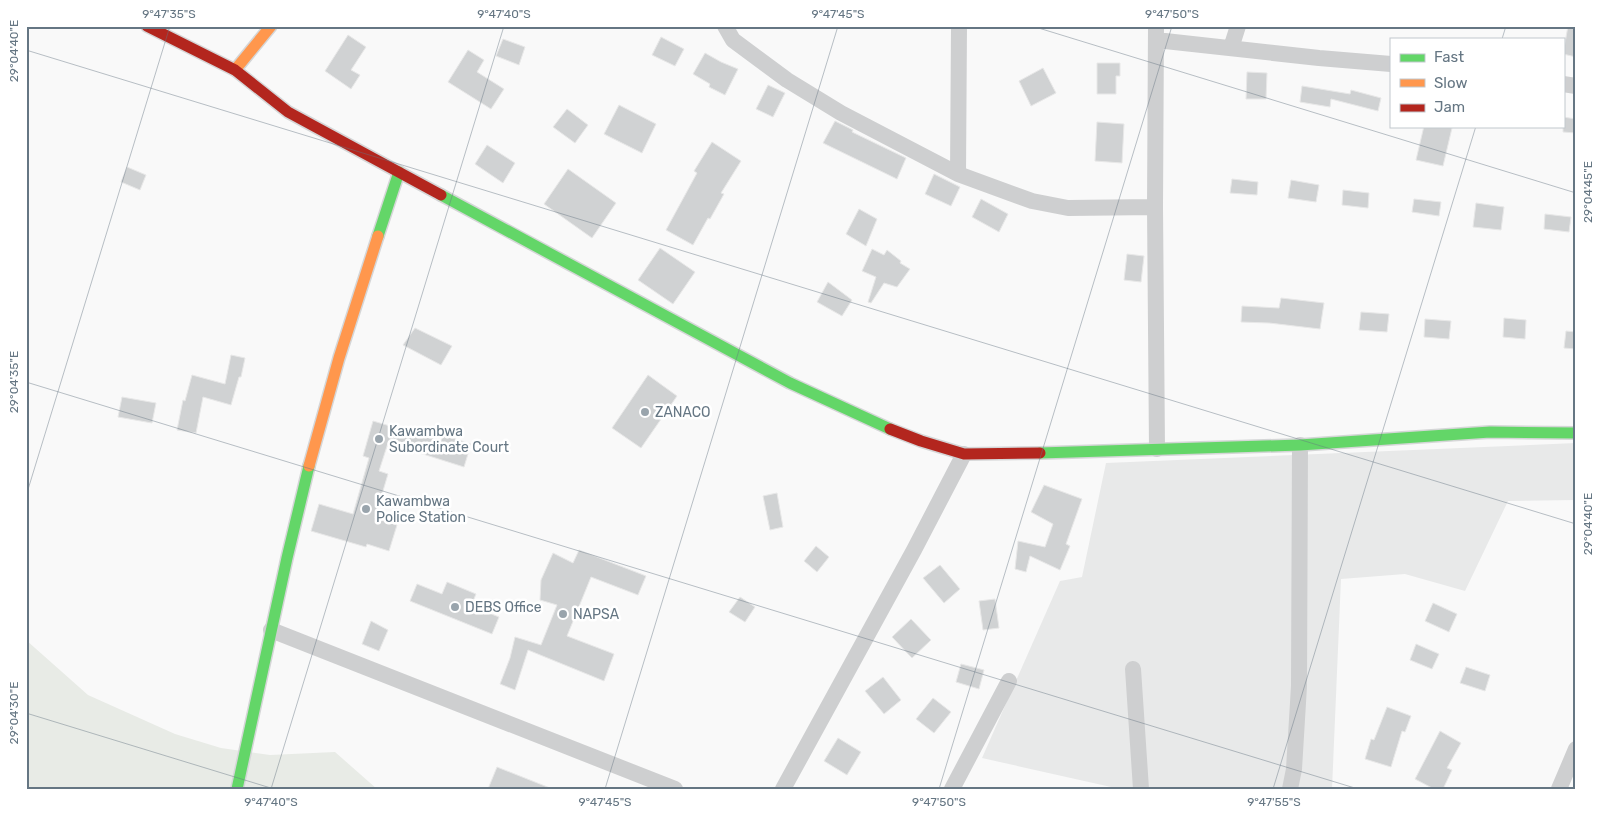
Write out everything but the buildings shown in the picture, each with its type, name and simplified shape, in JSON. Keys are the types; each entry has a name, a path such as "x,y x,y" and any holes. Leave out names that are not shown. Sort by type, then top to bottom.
{"main road":[{"path":"147,26 235,70 288,112 790,383 876,424 921,441 964,454 1300,445 1490,432 1576,433"},
{"path":"235,70 271,26"},
{"path":"237,789 270,630 321,422 359,290 398,172"}],"street":[{"path":"725,26 733,40 786,80 841,113 958,174 1032,201 1068,208 1155,207"},
{"path":"958,174 959,26"},
{"path":"1231,48 1238,26"},
{"path":"1157,449 1156,33 1231,48 1390,64"},
{"path":"1290,789 1294,770 1299,686 1300,445"},
{"path":"783,789 914,550 964,454"},
{"path":"270,630 310,644 675,789"},
{"path":"1133,669 1141,789"},
{"path":"952,789 1009,681"},
{"path":"1559,789 1576,749"}],"shaded area":[{"path":"1576,443 1576,500 1508,501 1465,591 1405,574 1341,579 1332,789 1120,789 982,758 1060,581 1082,577 1106,463"},
{"path":"26,640 88,695 175,734 221,748 270,755 335,752 377,789 26,789"}],"traffic: fast":[{"path":"378,236 399,172"},
{"path":"441,195 790,383 890,429"},
{"path":"1040,453 1300,445 1490,432 1576,433"},
{"path":"237,789 309,466"}],"traffic: slow":[{"path":"235,70 271,26"},
{"path":"309,466 339,358 378,236"}],"traffic: jam":[{"path":"147,26 235,70 288,112 441,195"},
{"path":"890,429 964,454 1040,453"}],"place":[{"name":"ZANACO","path":"645,412"},
{"name":"Kawambwa Subordinate Court","path":"379,439"},
{"name":"Kawambwa Police Station","path":"366,509"},
{"name":"DEBS Office","path":"455,607"},
{"name":"NAPSA","path":"563,614"}]}
